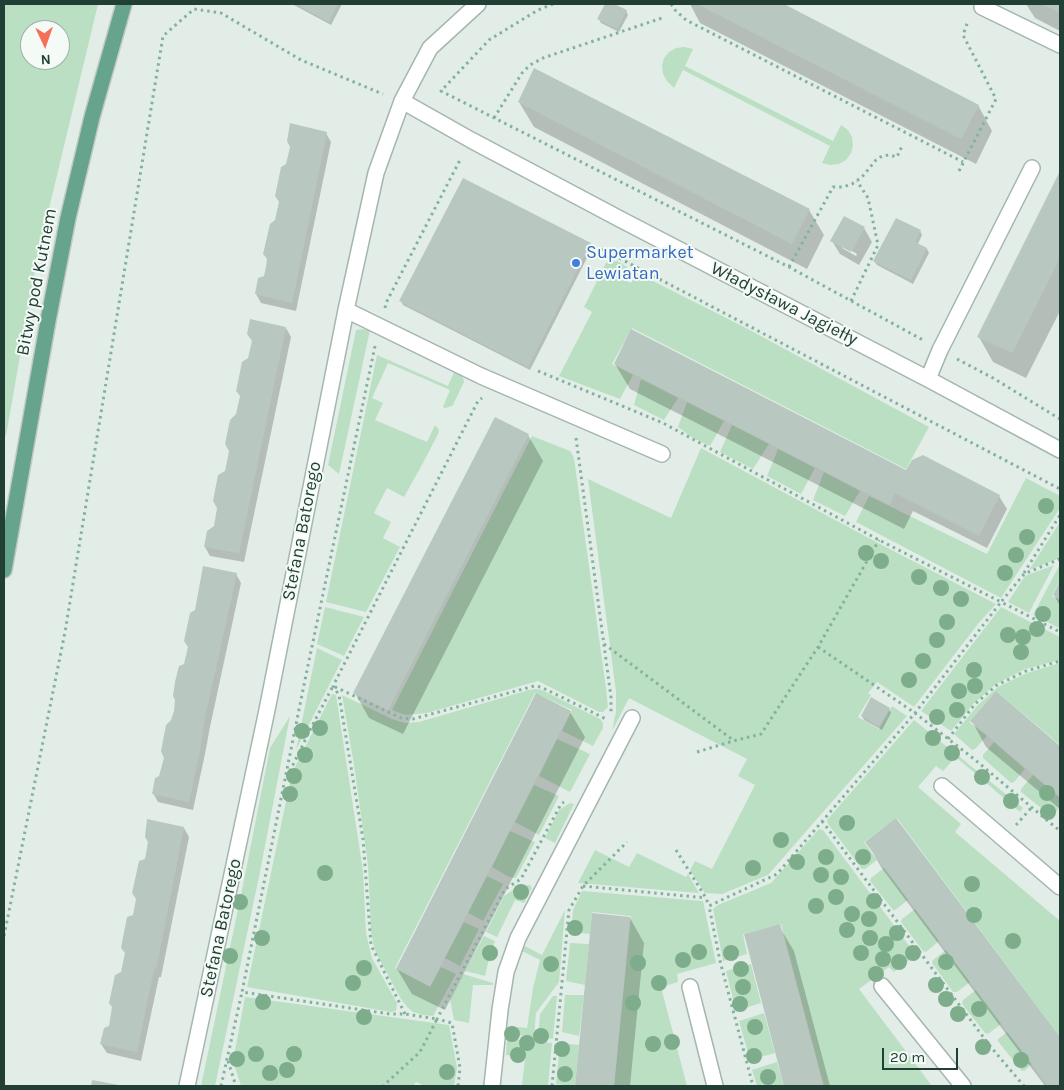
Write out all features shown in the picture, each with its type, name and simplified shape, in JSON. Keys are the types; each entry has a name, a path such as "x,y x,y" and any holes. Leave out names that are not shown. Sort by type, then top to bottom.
{"main road":[{"name":"Bitwy pod Kutnem","path":"4,570 68,218 92,117 124,4"}],"street":[{"name":"Stefana Batorego","path":"187,1086 265,720 346,310 376,173 402,102 430,48 478,4"},
{"path":"982,7 1060,45"},
{"name":"Władysława Jagiełły","path":"402,102 470,140 1060,450"},
{"path":"928,379 940,350 1032,168"},
{"path":"346,310 481,376 662,454"},
{"path":"492,1086 506,972 518,938 632,718"},
{"path":"942,786 1060,887"},
{"path":"882,986 963,1086"},
{"path":"690,987 715,1086"}],"path":[{"path":"554,4 538,10 489,40 441,91 789,267 993,378 1060,418"},
{"path":"671,4 686,20 963,162"},
{"path":"4,936 65,632 163,36 194,10 221,13 301,60 402,102"},
{"path":"494,118 522,73 530,65 543,58 665,17"},
{"path":"959,171 996,99 963,35 969,19"},
{"path":"221,1086 379,326 386,304 470,140"},
{"path":"789,267 833,187 843,187 862,177 876,160 882,156 890,155 897,157 903,144"},
{"path":"851,301 878,245 868,198 857,180"},
{"path":"602,249 1060,489"},
{"path":"538,372 663,423 879,540 1060,632"},
{"path":"285,781 478,401 484,396"},
{"path":"333,686 401,718 413,719 534,686 541,687 611,721 611,698 573,416"},
{"path":"709,906 777,874 914,713 1002,602 1024,574 1060,515"},
{"path":"697,752 761,734 818,647 879,540"},
{"path":"1024,574 1060,559"},
{"path":"604,644 733,741"},
{"path":"818,647 914,713 974,759 1060,831"},
{"path":"948,739 976,704 997,685 1026,671 1060,661"},
{"path":"333,686 339,695 363,839 371,945 405,1014"},
{"path":"383,1086 420,1052 505,889 521,879 560,804 567,801"},
{"path":"822,821 990,1046 1024,1086"},
{"path":"552,1086 570,910 584,886 627,842"},
{"path":"676,850 709,906 720,961 754,1086"},
{"path":"584,886 706,898"},
{"path":"242,992 390,1014 405,1014 452,1023 460,1068 458,1086"},
{"path":"227,1060 236,1086"}],"green space":[{"path":"4,4 98,4 37,259 6,436 4,435"},
{"path":"676,48 693,49 685,66 833,141 841,125 848,130 852,137 853,146 851,153 846,160 839,164 830,165 822,163 830,146 683,70 674,88 663,74 662,66 664,58 669,52"},
{"path":"617,261 627,267 621,278 631,283 637,273 746,328 929,427 906,469 632,328 612,364 633,375 620,399 559,376 592,312 584,307 606,263"},
{"path":"356,330 370,330 339,474 328,465"},
{"path":"377,355 448,386 456,368 462,374 464,382 453,405 445,408 443,407 450,390 388,363 372,398 383,403 375,420 427,442 435,425 439,430 404,497 387,488 374,513 391,522 383,538 400,547 366,612 326,602"},
{"path":"641,379 678,398 664,420 634,405"},
{"path":"687,402 724,421 710,446 693,438 678,427"},
{"path":"732,425 769,444 753,469 720,452"},
{"path":"532,436 570,451 574,458 608,707 603,712 599,712 538,681 427,713 405,715 392,710"},
{"path":"701,448 996,604 978,624 914,707 877,682 868,693 871,695 858,717 879,729 892,706 907,716 768,875 722,894 705,893 690,870 695,861 712,869 755,785 738,776 747,759 629,698 612,731 616,712 616,692 588,479 671,518"},
{"path":"778,449 815,468 801,494 767,476"},
{"path":"824,472 860,491 845,516 813,500"},
{"path":"1026,478 1060,496 1060,508 1001,598 856,522 869,496 987,554"},
{"path":"1060,522 1060,558 1029,570"},
{"path":"1060,564 1060,580 1052,596 1060,600 1059,628 1033,615"},
{"path":"1054,565 1029,613 1008,602 1025,576"},
{"path":"325,607 364,617 344,656 317,644"},
{"path":"1001,607 1060,637 1060,660 1025,669 996,684 973,704 951,731 921,711"},
{"path":"317,648 342,660 296,750"},
{"path":"1060,663 1060,745 996,691 969,722 987,736 975,749 972,750 954,734 978,705 998,687 1027,673"},
{"path":"536,689 542,690 600,719 603,723 603,728 593,746 562,731 572,710 535,693 395,968 430,987 441,967 456,974 433,1016 413,1012 401,999 376,953 373,942 368,865 342,695 392,719 405,723 419,722"},
{"path":"332,694 336,695 363,871 366,933 372,958 397,1003 396,1011 391,1012 247,987 292,773"},
{"path":"290,716 260,872 215,1086 201,1086 270,748"},
{"path":"914,720 1023,808 1020,812 956,757 943,771 936,766 918,787 961,824 955,832 1060,921 1060,1037 897,818 864,842 877,860 865,869 862,869 828,824 827,820"},
{"path":"557,739 590,754 570,792 539,776"},
{"path":"994,742 1025,769 1014,782 1011,783 983,758 983,755"},
{"path":"1033,775 1060,798 1060,807 1053,816 1021,792 1021,789"},
{"path":"534,785 559,796 539,835 515,822"},
{"path":"570,803 574,804 555,843 545,838 559,810"},
{"path":"819,829 823,830 916,955 894,972 889,967 859,989 932,1086 824,1086 781,924 743,934 747,954 723,961 713,909 718,905 771,883"},
{"path":"510,831 535,842 516,878 509,877 492,867"},
{"path":"595,850 629,867 637,853 686,877 688,874 699,893 578,883"},
{"path":"884,868 908,900 895,910 893,910 870,881 871,878"},
{"path":"487,876 503,884 483,921 468,913"},
{"path":"530,885 532,888 524,903 515,900 497,937 486,932 504,896 519,886"},
{"path":"582,891 703,901 716,963 677,974 678,982 661,987 687,1086 614,1086 631,916 592,912 590,934 571,932 573,910"},
{"path":"915,909 939,941 926,952 923,951 901,922 902,919"},
{"path":"565,910 559,982 536,1013 534,1037 516,1035 517,1027 527,1028 533,988 540,960 522,951 525,946 542,955"},
{"path":"464,922 479,929 460,966 445,958"},
{"path":"484,936 495,941 485,976 465,971"},
{"path":"570,943 589,944 585,985 566,981"},
{"path":"946,950 970,982 957,992 953,992 932,963 933,960"},
{"path":"751,964 761,1003 736,1011 726,971"},
{"path":"463,974 493,983 493,985 473,985 469,1023 454,1020 450,999"},
{"path":"976,990 1001,1024 988,1034 985,1033 962,1004 963,1000"},
{"path":"565,995 584,995 579,1036 562,1032"},
{"path":"553,996 557,996 553,1039 538,1037 540,1014"},
{"path":"245,997 449,1025 457,1068 454,1086 425,1086 416,1082 413,1086 241,1086 233,1061"},
{"path":"764,1013 775,1053 750,1060 739,1021"},
{"path":"1007,1032 1032,1064 1024,1071 1021,1070 997,1040"},
{"path":"507,1039 552,1043 548,1086 522,1086 525,1058 506,1055"},
{"path":"560,1043 579,1045 575,1086 556,1084"},
{"path":"777,1062 784,1086 757,1086 752,1070"}],"building":[{"path":"296,4 338,4 329,22"},
{"path":"605,4 614,4 627,10 617,29 597,19"},
{"path":"697,4 784,4 979,105 961,139"},
{"path":"1041,4 1060,4 1060,13"},
{"path":"534,68 810,209 792,244 518,102"},
{"path":"290,123 327,132 292,303 255,294 258,278 264,276 266,267 267,259 263,254 270,224 275,220 279,202 275,196 281,167 286,164 290,147 287,141"},
{"path":"1060,171 1060,258 1012,353 977,337"},
{"path":"463,178 591,243 528,367 399,301"},
{"path":"844,216 865,227 851,252 830,241"},
{"path":"896,218 921,230 915,242 927,248 911,280 873,261"},
{"path":"250,319 286,327 239,553 204,547 207,531 214,526 217,508 213,501 218,475 225,471 229,451 225,444 230,420 236,414 240,396 236,391 242,362 248,358 252,341 247,334"},
{"path":"631,329 906,470 912,460 923,455 1000,495 979,536 895,493 890,505 614,364"},
{"path":"495,417 529,434 388,710 353,693"},
{"path":"203,566 237,573 205,717 189,802 152,794 155,778 159,776 164,758 161,751 166,725 171,720 174,711 175,700 173,696 175,682 179,666 184,664 188,647 184,641 190,613 195,610"},
{"path":"1060,581 1060,599 1053,595"},
{"path":"996,691 1060,746 1060,797 970,721"},
{"path":"536,693 571,711 430,986 396,969"},
{"path":"871,697 890,708 879,726 861,716"},
{"path":"896,818 1060,1037 1060,1084 1057,1086 1048,1086 865,842"},
{"path":"147,819 184,827 156,969 154,969 137,1052 100,1044 104,1028 109,1026 112,1007 109,1003 115,975 121,972 125,953 121,948 127,917 133,915 136,899 132,893 139,861 145,859 148,842 145,837"},
{"path":"592,913 630,917 614,1086 575,1086"},
{"path":"780,924 823,1086 784,1086 744,934"},
{"path":"92,1080 119,1085 119,1086 91,1086"}],"place":[{"name":"Supermarket Lewiatan","path":"576,263"}]}
